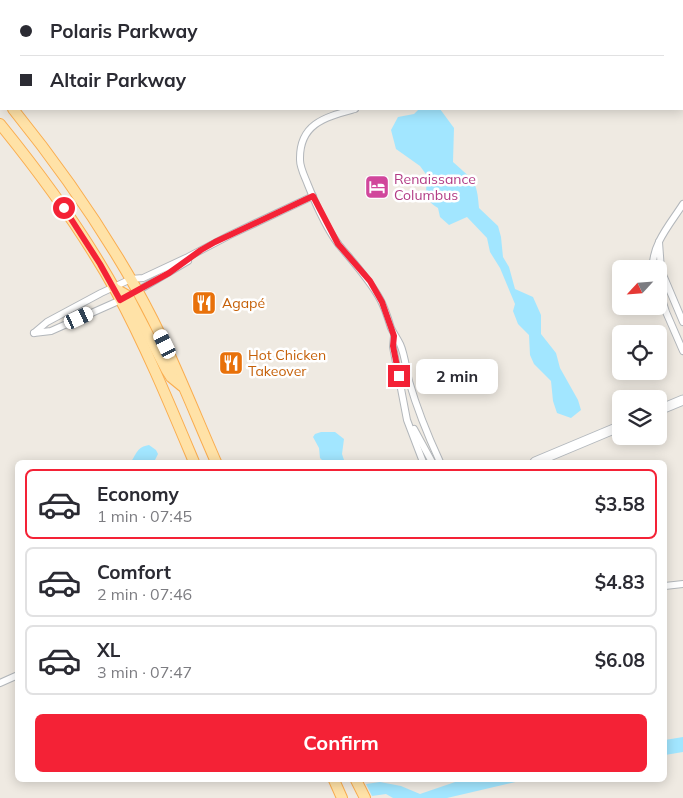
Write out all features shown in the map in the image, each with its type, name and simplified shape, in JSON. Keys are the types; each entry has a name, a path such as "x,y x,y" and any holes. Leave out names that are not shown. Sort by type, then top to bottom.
{"main road":[{"path":"14,110 78,195 131,279 129,296 160,383 193,460"},
{"path":"0,124 64,208 114,288 129,296 166,369 171,377 184,389 215,460"},
{"path":"667,407 683,400"},
{"path":"540,460 612,430"},
{"path":"334,782 342,798"},
{"path":"357,782 365,798"}],"street":[{"path":"351,110 325,117 312,126 306,133 300,159 313,196 338,244 370,281 378,295 394,336 400,344 420,417 439,460"},
{"path":"201,250 180,266 129,296 51,331 34,333 47,322 64,312 131,279 143,278 230,235 313,196"},
{"path":"654,260 659,242 683,204"},
{"path":"659,242 661,270 683,322"},
{"path":"667,315 683,351"},
{"path":"394,336 393,346 407,420 422,460"},
{"path":"407,420 431,460"},
{"path":"667,586 683,584"},
{"path":"0,683 15,676"}],"water":[{"path":"418,110 441,110 454,128 453,162 473,182 477,192 479,208 498,226 503,257 509,267 515,289 533,297 541,315 541,334 556,353 560,368 578,400 581,410 571,418 557,413 553,401 551,381 534,364 530,355 529,335 518,324 513,311 515,304 500,268 490,252 487,238 467,217 449,225 440,217 438,208 428,199 426,187 428,177 420,166 396,149 391,130 398,117 414,114"},
{"path":"335,432 344,439 342,454 344,460 322,460 319,448 313,437 315,434"},
{"path":"149,445 156,450 158,454 155,460 132,460 136,453"},
{"path":"683,737 683,752 667,755 667,740"},
{"path":"380,782 401,786 420,794 455,782 515,782 447,798 393,798 386,794 372,796 366,784"}],"place":[{"name":"Renaissance Columbus","path":"377,187"},
{"name":"Agapé","path":"204,303"},
{"name":"Hot Chicken Takeover","path":"231,363"}],"route":[{"path":"64,208 100,264 120,300 169,273 215,242 313,196 338,244 370,281 382,302 394,336 393,346 399,376"}]}
